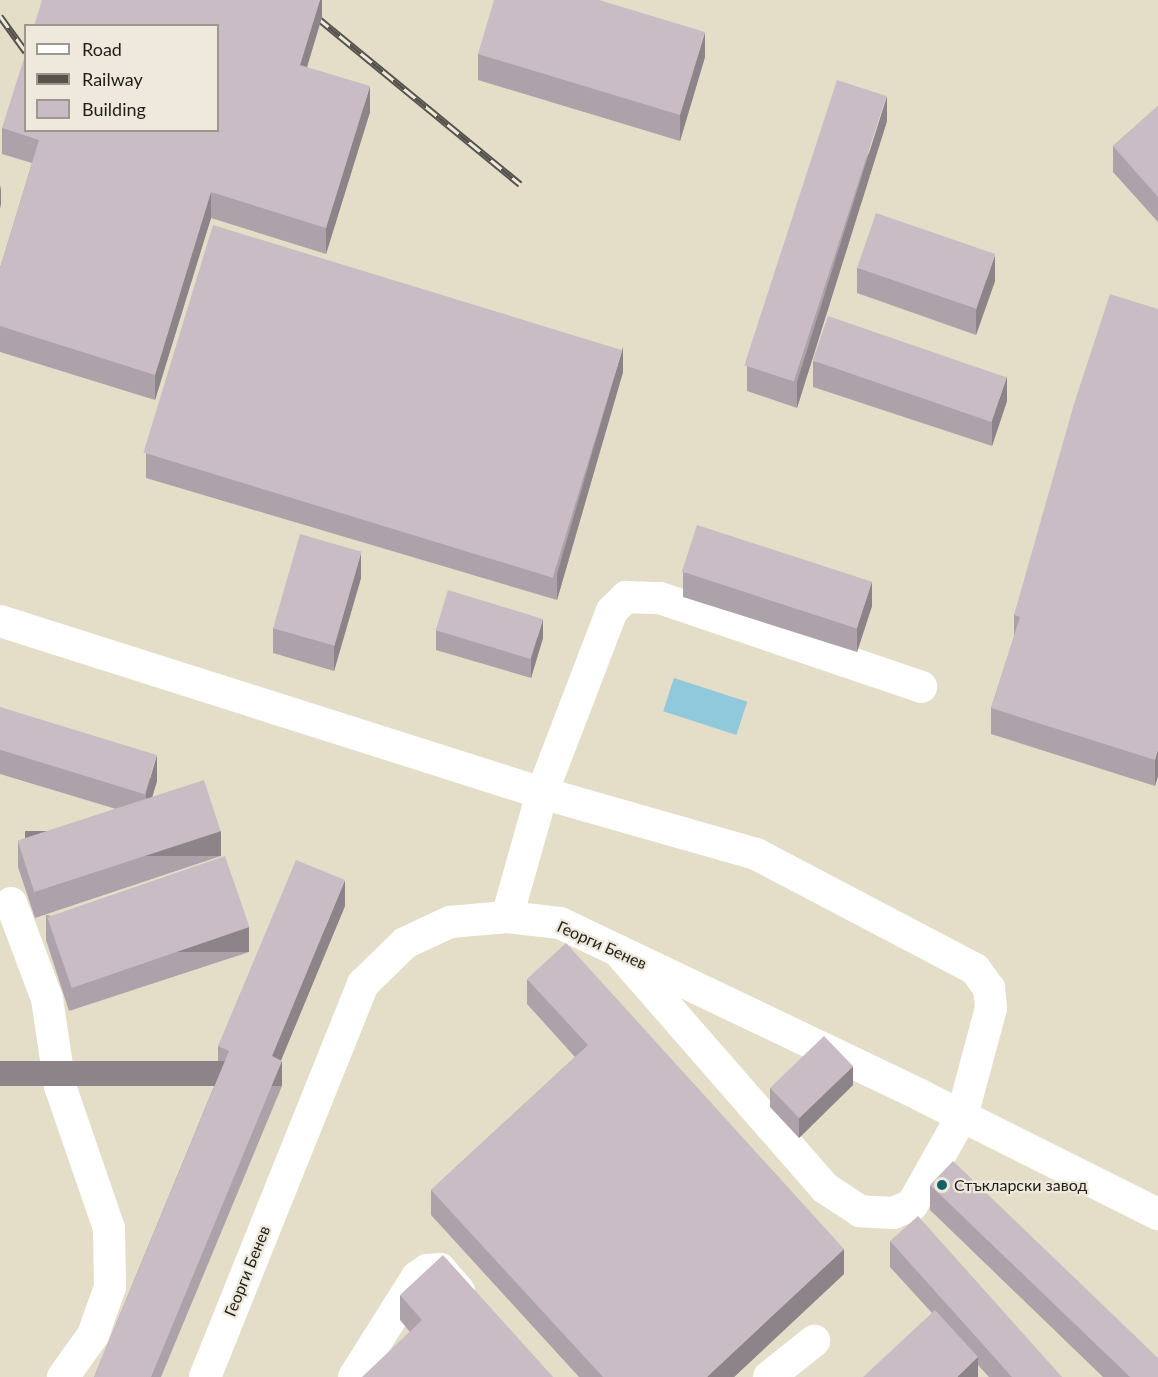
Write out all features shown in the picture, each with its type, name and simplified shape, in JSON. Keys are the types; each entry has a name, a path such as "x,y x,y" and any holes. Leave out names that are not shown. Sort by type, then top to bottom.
{"street":[{"path":"507,917 542,793 612,611 626,597 660,598 921,687"},
{"path":"0,621 542,793 756,854 975,969 989,988 991,1008 962,1116 912,1205 893,1213 860,1211 825,1188 618,951"},
{"path":"11,903 46,999 60,1086 109,1228 110,1287 93,1335 63,1377"},
{"name":"Георги Бенев","path":"205,1377 363,984 405,943 450,922 507,917 560,923 962,1116 1158,1214"},
{"path":"354,1377 417,1278 427,1270 440,1269 476,1310"},
{"path":"769,1377 814,1341"}],"shaded area":[{"path":"0,0 1158,0 1158,1377 0,1377"}],"water":[{"path":"674,678 747,702 736,735 663,711"}],"building":[{"path":"42,0 320,0 300,65 370,86 326,228 211,192 155,375 0,326 0,268 39,140 2,128 24,58 24,132 219,132 219,24 35,24"},
{"path":"494,0 599,0 705,32 680,115 478,54"},
{"path":"837,80 886,96 794,381 744,365"},
{"path":"1158,106 1158,197 1113,146"},
{"path":"876,213 995,254 976,309 857,268"},
{"path":"213,225 622,350 553,578 143,453"},
{"path":"1110,294 1158,309 1158,750 1155,760 991,708 1020,617 1014,615 1074,404"},
{"path":"828,316 1007,378 991,422 813,360"},
{"path":"697,525 872,582 857,628 682,572"},
{"path":"300,534 362,552 335,646 273,628"},
{"path":"448,590 543,619 530,659 436,630"},
{"path":"0,707 157,755 145,794 0,750"},
{"path":"204,780 221,831 34,892 18,841"},
{"path":"225,856 249,927 72,988 47,917"},
{"path":"296,860 345,880 272,1056 282,1061 151,1377 94,1377 229,1051 218,1046"},
{"path":"566,943 844,1249 707,1377 603,1377 431,1190 588,1045 527,979"},
{"path":"824,1036 853,1066 799,1118 770,1088"},
{"path":"953,1161 1158,1358 1158,1377 1130,1377 930,1185"},
{"path":"918,1216 1062,1377 1012,1377 890,1241"},
{"path":"443,1255 553,1377 362,1377 422,1320 400,1295"},
{"path":"935,1310 978,1357 957,1377 863,1377"}],"railway":[{"path":"296,0 520,184"},
{"path":"0,16 24,49"}],"place":[{"name":"Стъкларски завод","path":"942,1185"}]}
